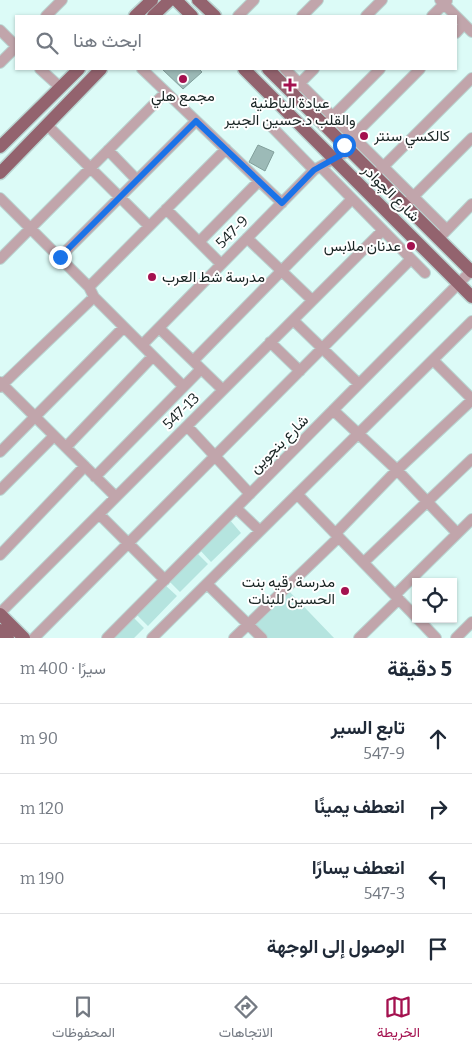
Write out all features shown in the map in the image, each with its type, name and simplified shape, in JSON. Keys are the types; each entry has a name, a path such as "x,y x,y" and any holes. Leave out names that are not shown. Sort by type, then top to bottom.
{"main road":[{"path":"136,15 152,0"},
{"path":"154,15 170,0"},
{"path":"176,0 191,15"},
{"path":"198,0 214,15"},
{"path":"0,147 78,70"},
{"path":"0,173 100,70"},
{"name":"شارع الچوادر","path":"245,70 472,297"},
{"name":"شارع الچوادر","path":"270,70 296,87 349,143 375,175 409,201 443,234 472,271"},
{"path":"0,613 24,638"},
{"path":"0,630 8,638"}],"street":[{"path":"47,15 62,0"},
{"path":"239,15 254,0"},
{"path":"303,15 318,0"},
{"path":"367,15 382,0"},
{"path":"433,15 444,1 456,15"},
{"path":"457,16 472,32"},
{"path":"457,32 464,24"},
{"path":"0,30 15,45"},
{"path":"0,63 15,47"},
{"path":"41,70 60,87"},
{"path":"143,70 282,203"},
{"path":"286,70 296,87 313,70"},
{"path":"329,121 379,70"},
{"name":"547-9","path":"142,345 282,203 349,143 419,70"},
{"path":"375,175 472,78"},
{"path":"0,259 166,92"},
{"path":"60,257 196,121"},
{"path":"47,124 149,226"},
{"path":"272,127 352,199 425,273"},
{"path":"349,143 384,166 409,201 472,138"},
{"path":"116,497 1,385 92,292 149,226 226,149"},
{"path":"108,150 137,180"},
{"path":"199,242 259,181"},
{"path":"0,198 60,257 124,327 183,386"},
{"path":"192,360 352,199"},
{"path":"443,234 472,204"},
{"path":"166,209 221,264"},
{"name":"547-13","path":"0,613 383,230"},
{"path":"247,238 312,300"},
{"path":"34,638 411,259"},
{"name":"شارع بنجوين","path":"107,638 472,271"},
{"path":"292,320 359,384"},
{"path":"152,638 472,321"},
{"path":"0,452 124,327"},
{"path":"159,328 223,390"},
{"path":"270,342 300,371"},
{"path":"66,448 153,356"},
{"path":"234,638 338,535 397,470 472,399 432,360"},
{"path":"96,477 201,369"},
{"path":"333,410 397,470 457,534"},
{"path":"187,426 250,494"},
{"path":"0,490 54,436"},
{"path":"364,562 472,459"},
{"path":"0,554 85,466"},
{"path":"297,494 412,612"},
{"path":"236,508 260,531"},
{"path":"99,514 165,580"},
{"path":"358,638 457,534 471,522"},
{"path":"207,584 262,638"},
{"path":"421,623 431,636"},
{"path":"456,638 470,628"}],"shaded area":[{"path":"229,519 241,533 211,562 199,549"},
{"path":"196,552 208,564 180,592 168,580"},
{"path":"164,584 177,596 148,626 135,613"},
{"path":"286,588 334,638 262,638 248,624"},
{"path":"132,616 144,628 134,638 109,638"}],"building":[{"name":"مجمع هلي","path":"163,70 200,70 202,72 183,89"},
{"path":"258,145 274,152 265,171 249,162"}],"place":[{"name":"مجمع هلي","path":"183,79"},
{"name":"عيادة الباطنية والقلب د.حسين الجبير","path":"290,85"},
{"name":"كالكسي سنتر","path":"364,136"},
{"name":"عدنان ملابس","path":"411,246"},
{"name":"مدرسة شط العرب","path":"152,277"},
{"name":"مدرسة رقيه بنت الحسين للبنات","path":"345,591"}],"route":[{"path":"60,257 196,121 282,203 314,170 350,150 344,145"}]}
